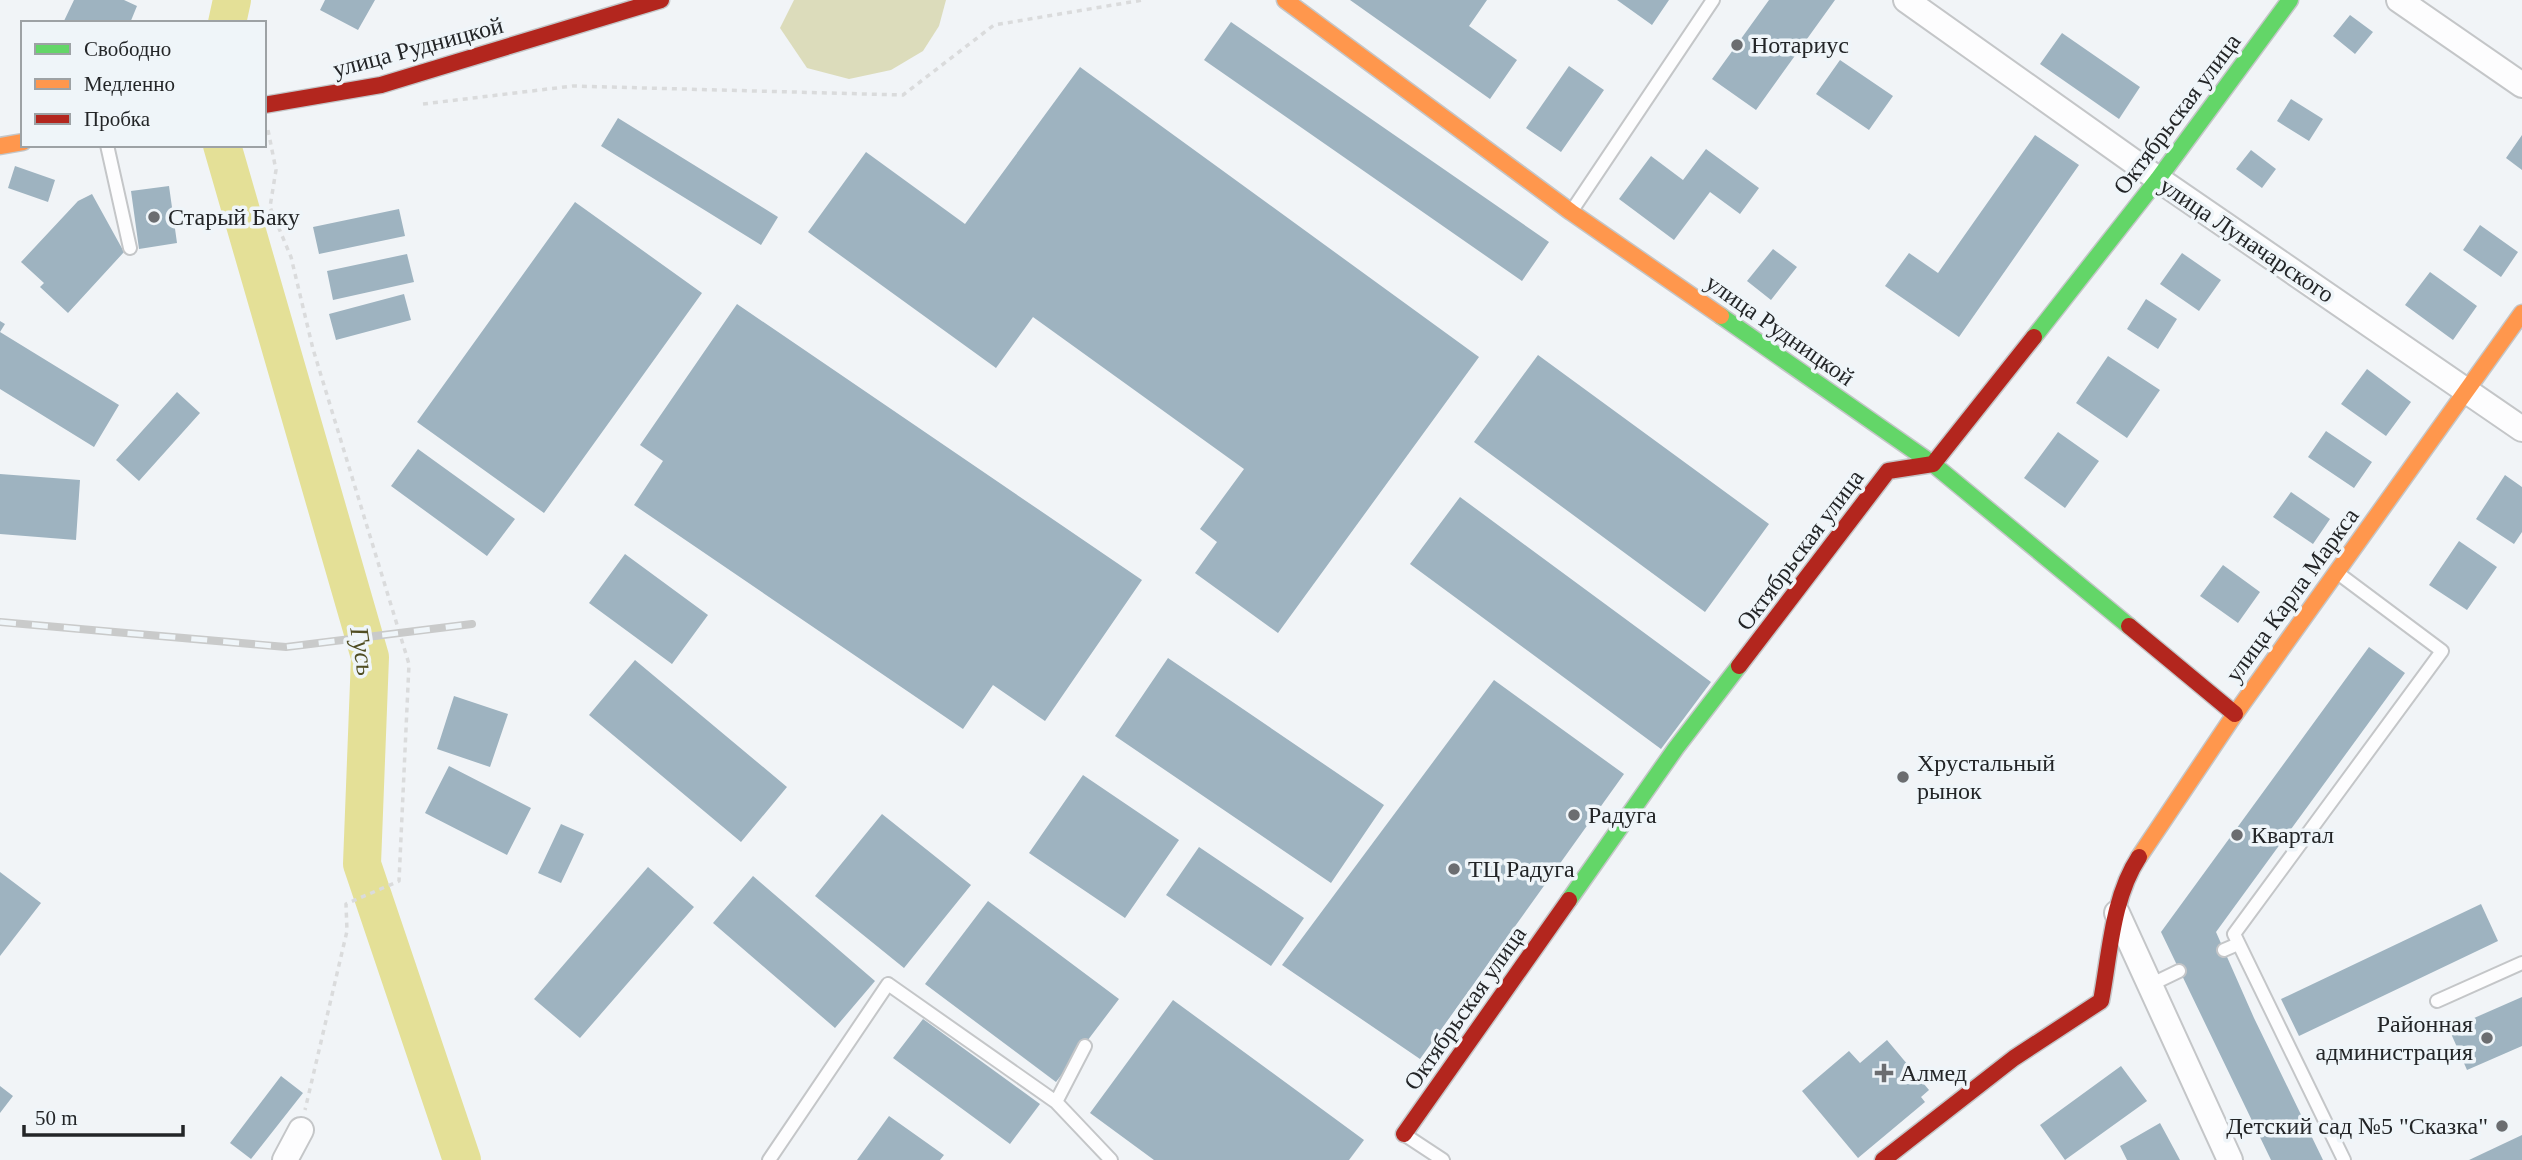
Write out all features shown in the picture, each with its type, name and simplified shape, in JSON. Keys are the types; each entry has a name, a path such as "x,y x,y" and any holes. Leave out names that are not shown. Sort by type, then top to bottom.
{"street":[{"name":"улица Рудницкой","path":"266,105 381,85 662,0"},
{"name":"улица Рудницкой","path":"1285,0 1571,212 1933,464 2235,713"},
{"name":"улица Луначарского","path":"1906,0 2158,179 2522,429"},
{"name":"Октябрьская улица","path":"1404,1135 1676,748 1888,471 1933,464 2158,179 2290,0"},
{"path":"2399,0 2522,85"},
{"path":"0,146 21,142"},
{"name":"улица Карла Маркса","path":"1883,1160 2014,1058 2101,1001 2117,913 2128,874 2235,713 2522,313"},
{"path":"2117,913 2230,1160"},
{"path":"285,1160 300,1129"}],"lane":[{"path":"1571,212 1713,0"},
{"path":"107,147 130,248"},
{"path":"2337,572 2442,651 2234,934 2344,1160"},
{"path":"2224,950 2238,944"},
{"path":"2437,1001 2522,963"},
{"path":"2150,985 2179,971"},
{"path":"769,1160 888,984 1056,1102 1111,1160"},
{"path":"1056,1102 1085,1046"},
{"path":"1404,1135 1443,1160"}],"path":[{"path":"413,105 573,86 903,95 994,25 1143,0"},
{"path":"267,122 276,170 270,207 291,257 313,349 409,664 399,881 346,904 347,931 300,1129"}],"green space":[{"path":"794,0 946,0 939,26 923,51 891,70 849,79 807,68 780,28"}],"building":[{"path":"74,0 124,0 137,6 131,21 64,21"},
{"path":"325,0 375,0 358,30 320,10"},
{"path":"1350,0 1487,0 1469,26 1517,60 1490,99"},
{"path":"1617,0 1669,0 1652,25"},
{"path":"1769,0 1835,0 1756,110 1712,79"},
{"path":"2350,15 2373,32 2355,54 2333,36"},
{"path":"1231,22 1549,242 1522,281 1204,60"},
{"path":"2062,33 2140,87 2119,119 2040,64"},
{"path":"1840,60 1893,96 1869,130 1816,94"},
{"path":"1569,66 1604,90 1561,152 1526,128"},
{"path":"1080,67 1479,357 1278,633 1195,573 1217,542 1200,529 1244,469 1033,317 996,368 808,232 866,152 965,224"},
{"path":"2291,99 2323,119 2309,141 2277,121"},
{"path":"618,118 778,217 761,245 601,146"},
{"path":"2035,135 2079,165 1959,337 1885,286 1909,253 1938,273"},
{"path":"2522,135 2522,170 2506,158"},
{"path":"1706,149 1759,188 1740,214 1710,192 1674,240 1619,199 1651,156 1683,180"},
{"path":"2251,150 2276,169 2262,188 2236,169"},
{"path":"15,166 55,180 48,202 8,188"},
{"name":"Старый Баку","path":"169,186 177,243 139,249 131,191"},
{"path":"92,194 124,252 68,313 40,287 44,283 21,262 78,201"},
{"path":"575,202 702,293 544,513 417,422"},
{"path":"399,209 405,236 319,254 313,227"},
{"path":"2480,225 2518,252 2501,277 2463,250"},
{"path":"1773,249 1797,267 1771,300 1747,281"},
{"path":"2182,253 2221,280 2199,311 2160,284"},
{"path":"407,254 414,282 333,300 327,271"},
{"path":"2430,272 2477,306 2453,340 2405,305"},
{"path":"404,294 411,320 336,340 329,314"},
{"path":"2146,299 2177,319 2158,349 2127,329"},
{"path":"737,304 1142,580 1045,721 993,685 963,729 634,505 663,461 640,445"},
{"path":"0,332 119,405 94,447 0,389"},
{"path":"1538,355 1769,524 1705,612 1474,442"},
{"path":"2108,356 2160,390 2127,438 2076,403"},
{"path":"2367,369 2411,402 2386,436 2341,404"},
{"path":"177,392 200,413 139,481 116,460"},
{"path":"2326,431 2372,462 2354,488 2308,457"},
{"path":"2058,432 2099,461 2065,508 2024,478"},
{"path":"418,449 515,519 487,556 391,486"},
{"path":"0,474 80,480 76,540 0,534"},
{"path":"2505,475 2522,487 2522,532 2514,544 2476,519"},
{"path":"2291,492 2330,519 2313,544 2273,517"},
{"path":"1460,497 1711,682 1661,749 1410,564"},
{"path":"2459,541 2497,567 2467,610 2429,585"},
{"path":"625,554 708,615 672,664 589,603"},
{"path":"2223,565 2260,592 2238,623 2200,596"},
{"path":"2369,647 2405,673 2216,932 2254,1018 2323,1160 2271,1160 2161,932"},
{"path":"1168,658 1384,805 1331,883 1115,736"},
{"path":"635,660 787,787 741,842 589,715"},
{"name":"ТЦ Радуга","path":"1494,680 1624,774 1420,1059 1282,965"},
{"path":"454,696 508,714 490,767 437,749"},
{"path":"449,766 531,808 507,855 425,813"},
{"path":"1083,775 1179,840 1125,918 1029,853"},
{"path":"882,814 971,885 904,968 815,896"},
{"path":"561,824 584,834 561,883 538,873"},
{"path":"1199,847 1304,918 1271,966 1166,895"},
{"path":"648,867 694,907 580,1038 534,999"},
{"path":"0,872 41,903 0,956"},
{"path":"753,876 875,981 835,1028 713,923"},
{"path":"988,901 1119,999 1056,1082 925,984"},
{"path":"2481,904 2498,941 2299,1036 2281,999"},
{"name":"Районная администрация","path":"2522,997 2522,1046 2467,1070 2449,1029"},
{"path":"1173,1000 1364,1140 1349,1160 1154,1160 1090,1113"},
{"path":"923,1019 1040,1104 1010,1144 893,1058"},
{"path":"1887,1040 1929,1090 1921,1097 1925,1102 1858,1158 1802,1091 1849,1051 1860,1063"},
{"path":"2121,1066 2147,1101 2065,1160 2040,1125"},
{"path":"281,1076 303,1093 251,1159 230,1143"},
{"path":"0,1086 13,1096 0,1113"},
{"path":"889,1116 944,1155 940,1160 857,1160"},
{"path":"2160,1123 2180,1160 2127,1160 2120,1146"},
{"path":"2522,1135 2522,1160 2469,1160"}],"waterway":[{"name":"Гусь","path":"227,21 232,0"},
{"name":"Гусь","path":"223,147 370,657 362,864 462,1160"}],"railway":[{"path":"0,622 286,647 472,624"}],"traffic: fast":[{"path":"2034,337 2158,179 2290,0"},
{"path":"1721,316 1933,464 2129,626"},
{"path":"1569,900 1676,748 1739,666"}],"traffic: slow":[{"path":"1285,0 1571,212 1721,316"},
{"path":"0,146 21,142"},
{"path":"2139,857 2235,714 2522,313"}],"traffic: jam":[{"path":"266,105 381,85 661,0"},
{"path":"1739,666 1888,471 1933,464 2034,337"},
{"path":"2129,626 2235,714"},
{"path":"1883,1160 2014,1058 2101,1001 2117,908 2139,857"},
{"path":"1404,1134 1569,900"}],"place":[{"name":"Нотариус","path":"1737,45"},
{"name":"Старый Баку","path":"154,217"},
{"name":"Хрустальный рынок","path":"1903,777"},
{"name":"Радуга","path":"1574,815"},
{"name":"Квартал","path":"2237,835"},
{"name":"ТЦ Радуга","path":"1454,869"},
{"name":"Районная администрация","path":"2487,1038"},
{"name":"Алмед","path":"1884,1073"},
{"name":"Детский сад №5 \"Сказка\"","path":"2502,1126"}]}
